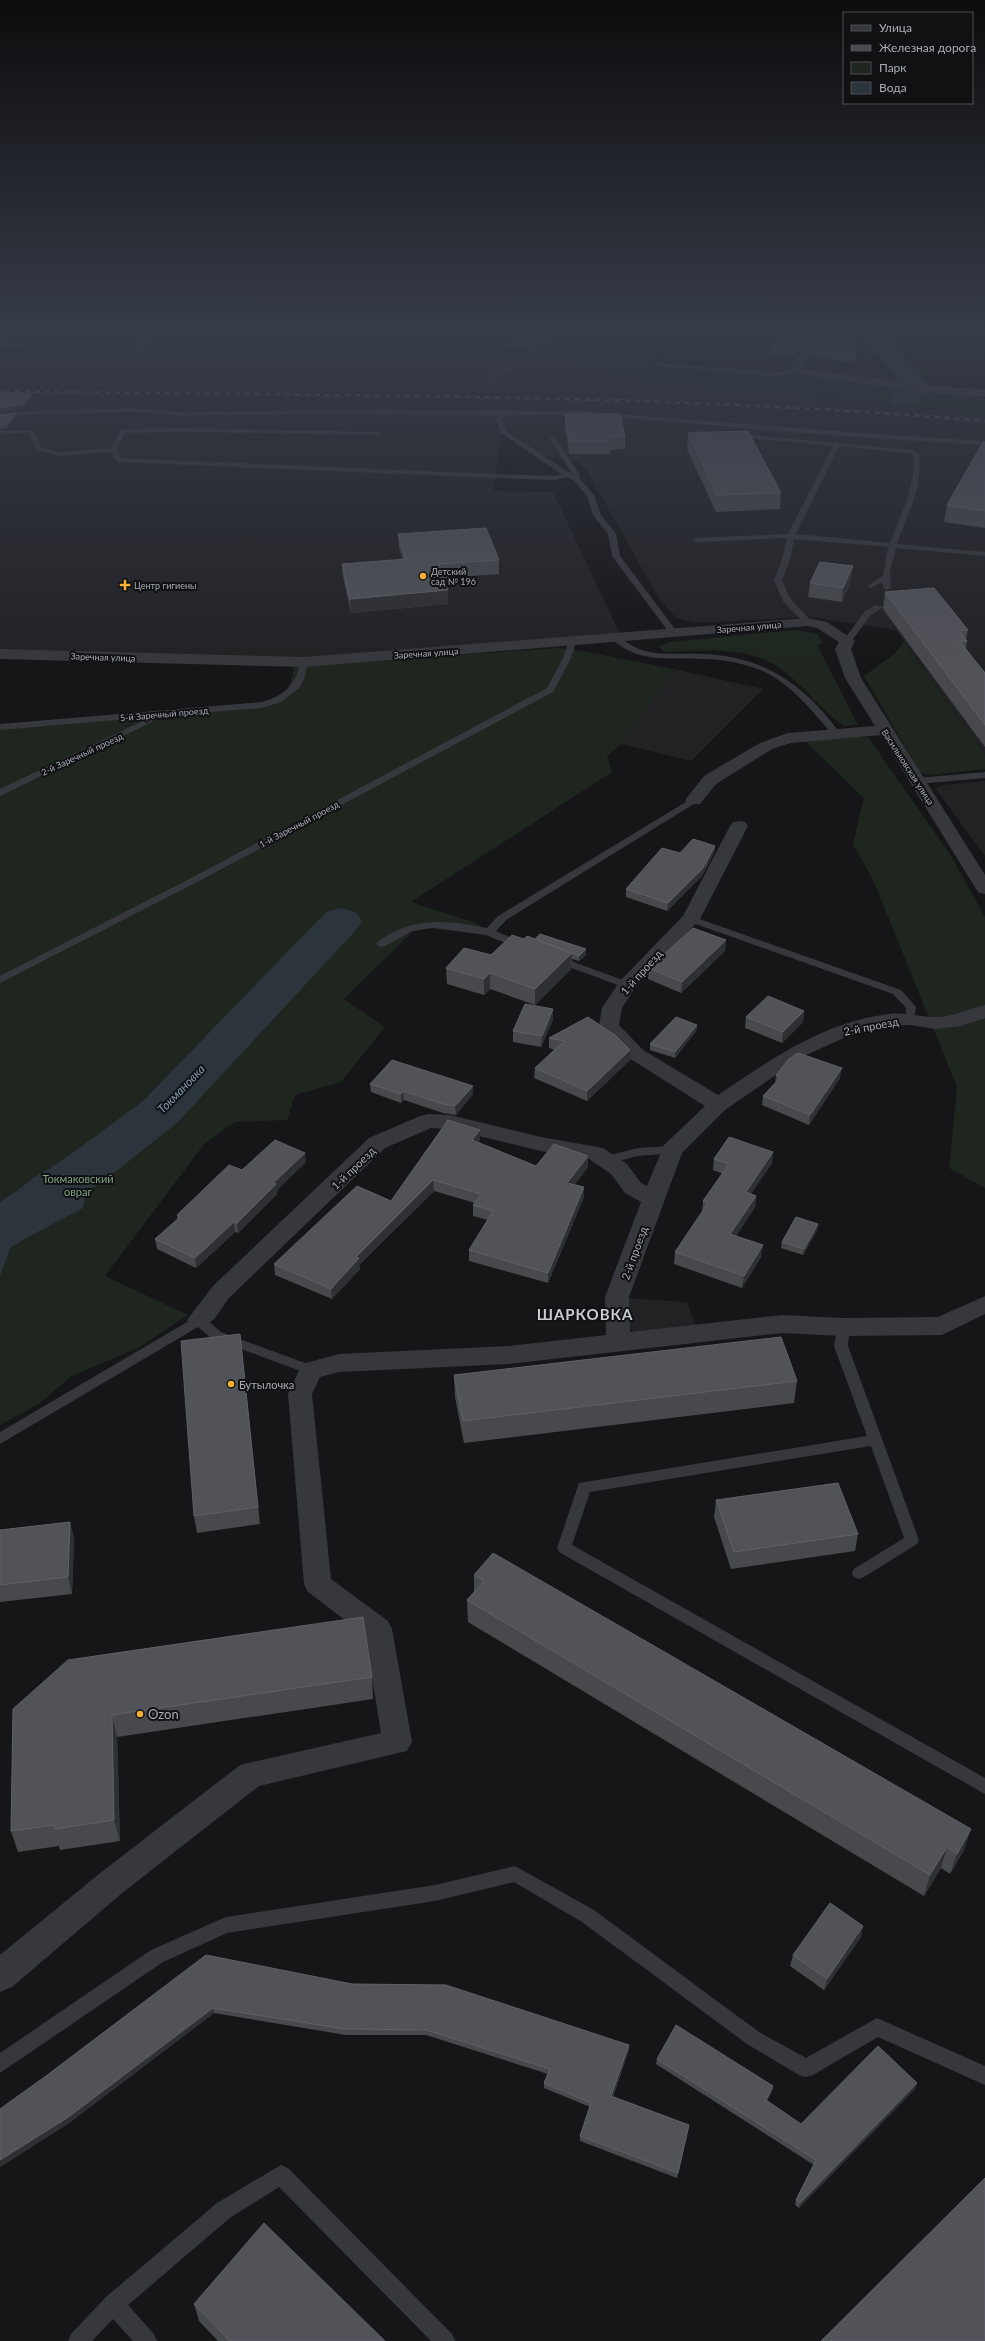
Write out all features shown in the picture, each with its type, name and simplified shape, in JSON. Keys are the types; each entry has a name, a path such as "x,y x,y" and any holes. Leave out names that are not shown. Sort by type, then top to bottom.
{"street":[{"name":"Заречная улица","path":"0,654 304,662 572,643 808,622 822,625 847,641"},
{"name":"Васильковская улица","path":"847,641 843,649 853,678 884,730 985,889"},
{"path":"694,800 710,780 766,746 788,738 884,730"},
{"name":"1-й проезд","path":"718,1105 636,1054 609,1026 612,1008 627,985 691,919 739,826"},
{"name":"2-й проезд","path":"618,1341 617,1297 672,1150 718,1105 795,1053 841,1031 890,1020 910,1019 935,1023 961,1020 985,1011"},
{"name":"1-й проезд","path":"199,1320 221,1292 377,1143 428,1121 450,1122 541,1144 595,1153 619,1169 634,1188 654,1199"},
{"path":"0,1976 110,1884 251,1774 397,1742 378,1629 318,1584 300,1394 311,1370 339,1363 509,1355 618,1341 782,1324 843,1327 942,1326 985,1304"}],"lane":[{"path":"36,441 39,449 59,454 114,450"},
{"path":"118,441 114,450 118,460 495,476 556,478 566,475"},
{"path":"517,441 566,475 576,479 590,495 597,514 612,534 616,556 674,633"},
{"path":"554,441 577,475 576,479"},
{"path":"805,441 910,451 916,454 918,481 893,544 886,578 887,588"},
{"path":"943,441 985,443"},
{"path":"808,622 786,599 778,580 786,560 791,536 837,444"},
{"path":"696,540 791,536 893,544 985,554"},
{"path":"871,586 886,578"},
{"path":"864,605 868,613"},
{"path":"847,641 868,613 879,607"},
{"path":"616,638 625,648 649,656 702,656 734,659 764,669 788,681 836,733"},
{"name":"1-й Заречный проезд","path":"0,980 198,878 550,690 566,660 572,643"},
{"name":"5-й Заречный проезд","path":"0,727 262,705 280,701 295,687 304,662"},
{"name":"2-й Заречный проезд","path":"0,792 158,718 162,714"},
{"path":"917,781 985,775"},
{"path":"488,932 502,918 694,800"},
{"path":"691,919 897,992 911,1008 910,1019"},
{"path":"381,944 398,931 426,924 488,932 530,949"},
{"path":"544,954 627,985"},
{"path":"606,1160 638,1152 672,1150"},
{"path":"0,1439 126,1363 160,1345 199,1320 216,1335 311,1370"},
{"path":"843,1327 841,1346 912,1540 859,1573"},
{"path":"875,1440 584,1487 564,1548 985,1787"},
{"path":"0,2064 157,1956 226,1925 435,1893 515,1874 588,1916 753,2038 806,2068 877,2027 985,2076"},
{"path":"78,2341 113,2304 224,2210 281,2175 445,2341"},
{"path":"113,2304 147,2341"}],"shaded area":[{"path":"0,441 500,441 493,491 553,492 620,634 286,659 0,650"},
{"path":"522,441 985,441 985,755 896,630 810,617 697,623 676,618 660,600 587,471 580,462 543,456"},
{"path":"674,669 763,689 691,761 621,744"},
{"path":"985,781 985,856 935,788 942,785"},
{"path":"625,1298 687,1302 696,1326 634,1333 629,1327"}],"green space":[{"path":"797,630 817,634 823,643 817,645 858,725 844,726 827,712 787,673 765,660 737,652 664,652 659,646 670,642"},
{"path":"904,642 985,755 985,769 928,775 920,772 864,676 894,654"},
{"name":"Токмаковский овраг","path":"558,648 583,651 674,669 621,744 607,756 612,772 411,902 482,925 469,931 433,927 412,932 344,999 385,1027 341,1082 295,1095 287,1120 235,1122 205,1143 105,1276 188,1315 140,1347 70,1377 39,1404 0,1425 0,726 262,703 277,698 286,691 291,681 294,666"},
{"path":"836,737 868,737 951,856 985,917 985,1188 949,1168 957,1087 874,882 853,844 864,798 804,740"}],"water":[{"path":"59,1163 92,1164 83,1208 11,1246 0,1276 0,1206 33,1178"}],"building":[{"path":"569,441 600,441 569,442"},
{"path":"692,441 753,441 781,493 717,495"},
{"path":"983,442 985,442 985,511 947,505"},
{"path":"486,528 499,560 439,564 448,590 350,599 342,564 406,559 398,534"},
{"path":"820,562 853,566 843,588 810,583"},
{"path":"934,588 968,630 959,631 967,641 959,641 985,673 985,725 885,592"},
{"path":"693,839 715,846 703,868 668,903 626,889 662,848 680,853"},
{"path":"693,928 726,940 682,982 649,968"},
{"path":"540,934 586,949 579,956 535,939"},
{"path":"512,935 524,939 527,936 572,953 535,989 490,973 484,979 446,968 464,948 491,955"},
{"path":"768,996 804,1011 783,1032 746,1017"},
{"path":"525,1004 553,1009 542,1036 513,1031"},
{"path":"588,1017 616,1036 630,1050 587,1091 535,1068 564,1041 549,1038"},
{"path":"676,1017 697,1025 675,1052 650,1044"},
{"path":"798,1053 842,1068 810,1115 763,1096 781,1077 776,1075 789,1059"},
{"path":"392,1060 473,1086 455,1106 443,1104 403,1091 401,1094 370,1084"},
{"path":"448,1120 480,1130 472,1140 536,1166 554,1144 588,1156 567,1183 584,1187 548,1273 469,1250 493,1211 473,1205 481,1194 433,1180 356,1257 359,1258 331,1289 274,1264 357,1186 391,1201"},
{"path":"729,1137 773,1152 746,1192 756,1196 730,1234 763,1245 744,1276 675,1252 708,1203 703,1201 729,1164 714,1159"},
{"path":"275,1140 305,1153 273,1183 276,1184 237,1223 234,1222 195,1258 155,1239 180,1217 177,1215 229,1165 242,1170"},
{"path":"796,1217 818,1224 804,1249 782,1242"},
{"path":"240,1334 258,1507 194,1516 181,1341"},
{"path":"781,1337 797,1381 463,1421 454,1375"},
{"path":"838,1483 858,1534 734,1552 716,1500"},
{"path":"70,1522 68,1577 0,1585 0,1530"},
{"path":"493,1553 971,1829 957,1854 947,1847 930,1875 467,1600 484,1581 474,1575"},
{"path":"363,1617 372,1677 112,1715 114,1820 54,1829 54,1825 11,1831 13,1709 68,1660"},
{"path":"830,1903 863,1926 827,1979 793,1955"},
{"path":"206,1955 352,1984 446,1985 629,2045 611,2096 689,2125 678,2173 580,2136 591,2103 544,2083 550,2069 426,2030 345,2029 213,2008 67,2118 0,2160 0,2109"},
{"path":"676,2025 773,2086 766,2100 801,2124 878,2046 917,2083 800,2203 796,2200 816,2160 657,2059"},
{"path":"985,2178 985,2341 821,2341"},
{"path":"264,2223 385,2341 230,2341 194,2304"}],"waterway":[{"name":"Токмановка","path":"0,1232 14,1217 92,1164 160,1112 341,921"}],"place":[{"name":"Детский сад № 196","path":"423,576"},
{"name":"Центр гигиены","path":"125,585"},
{"name":"Бутылочка","path":"231,1384"},
{"name":"Ozon","path":"140,1714"}],"district":[{"name":"ШАРКОВКА","path":"585,1314"}]}
